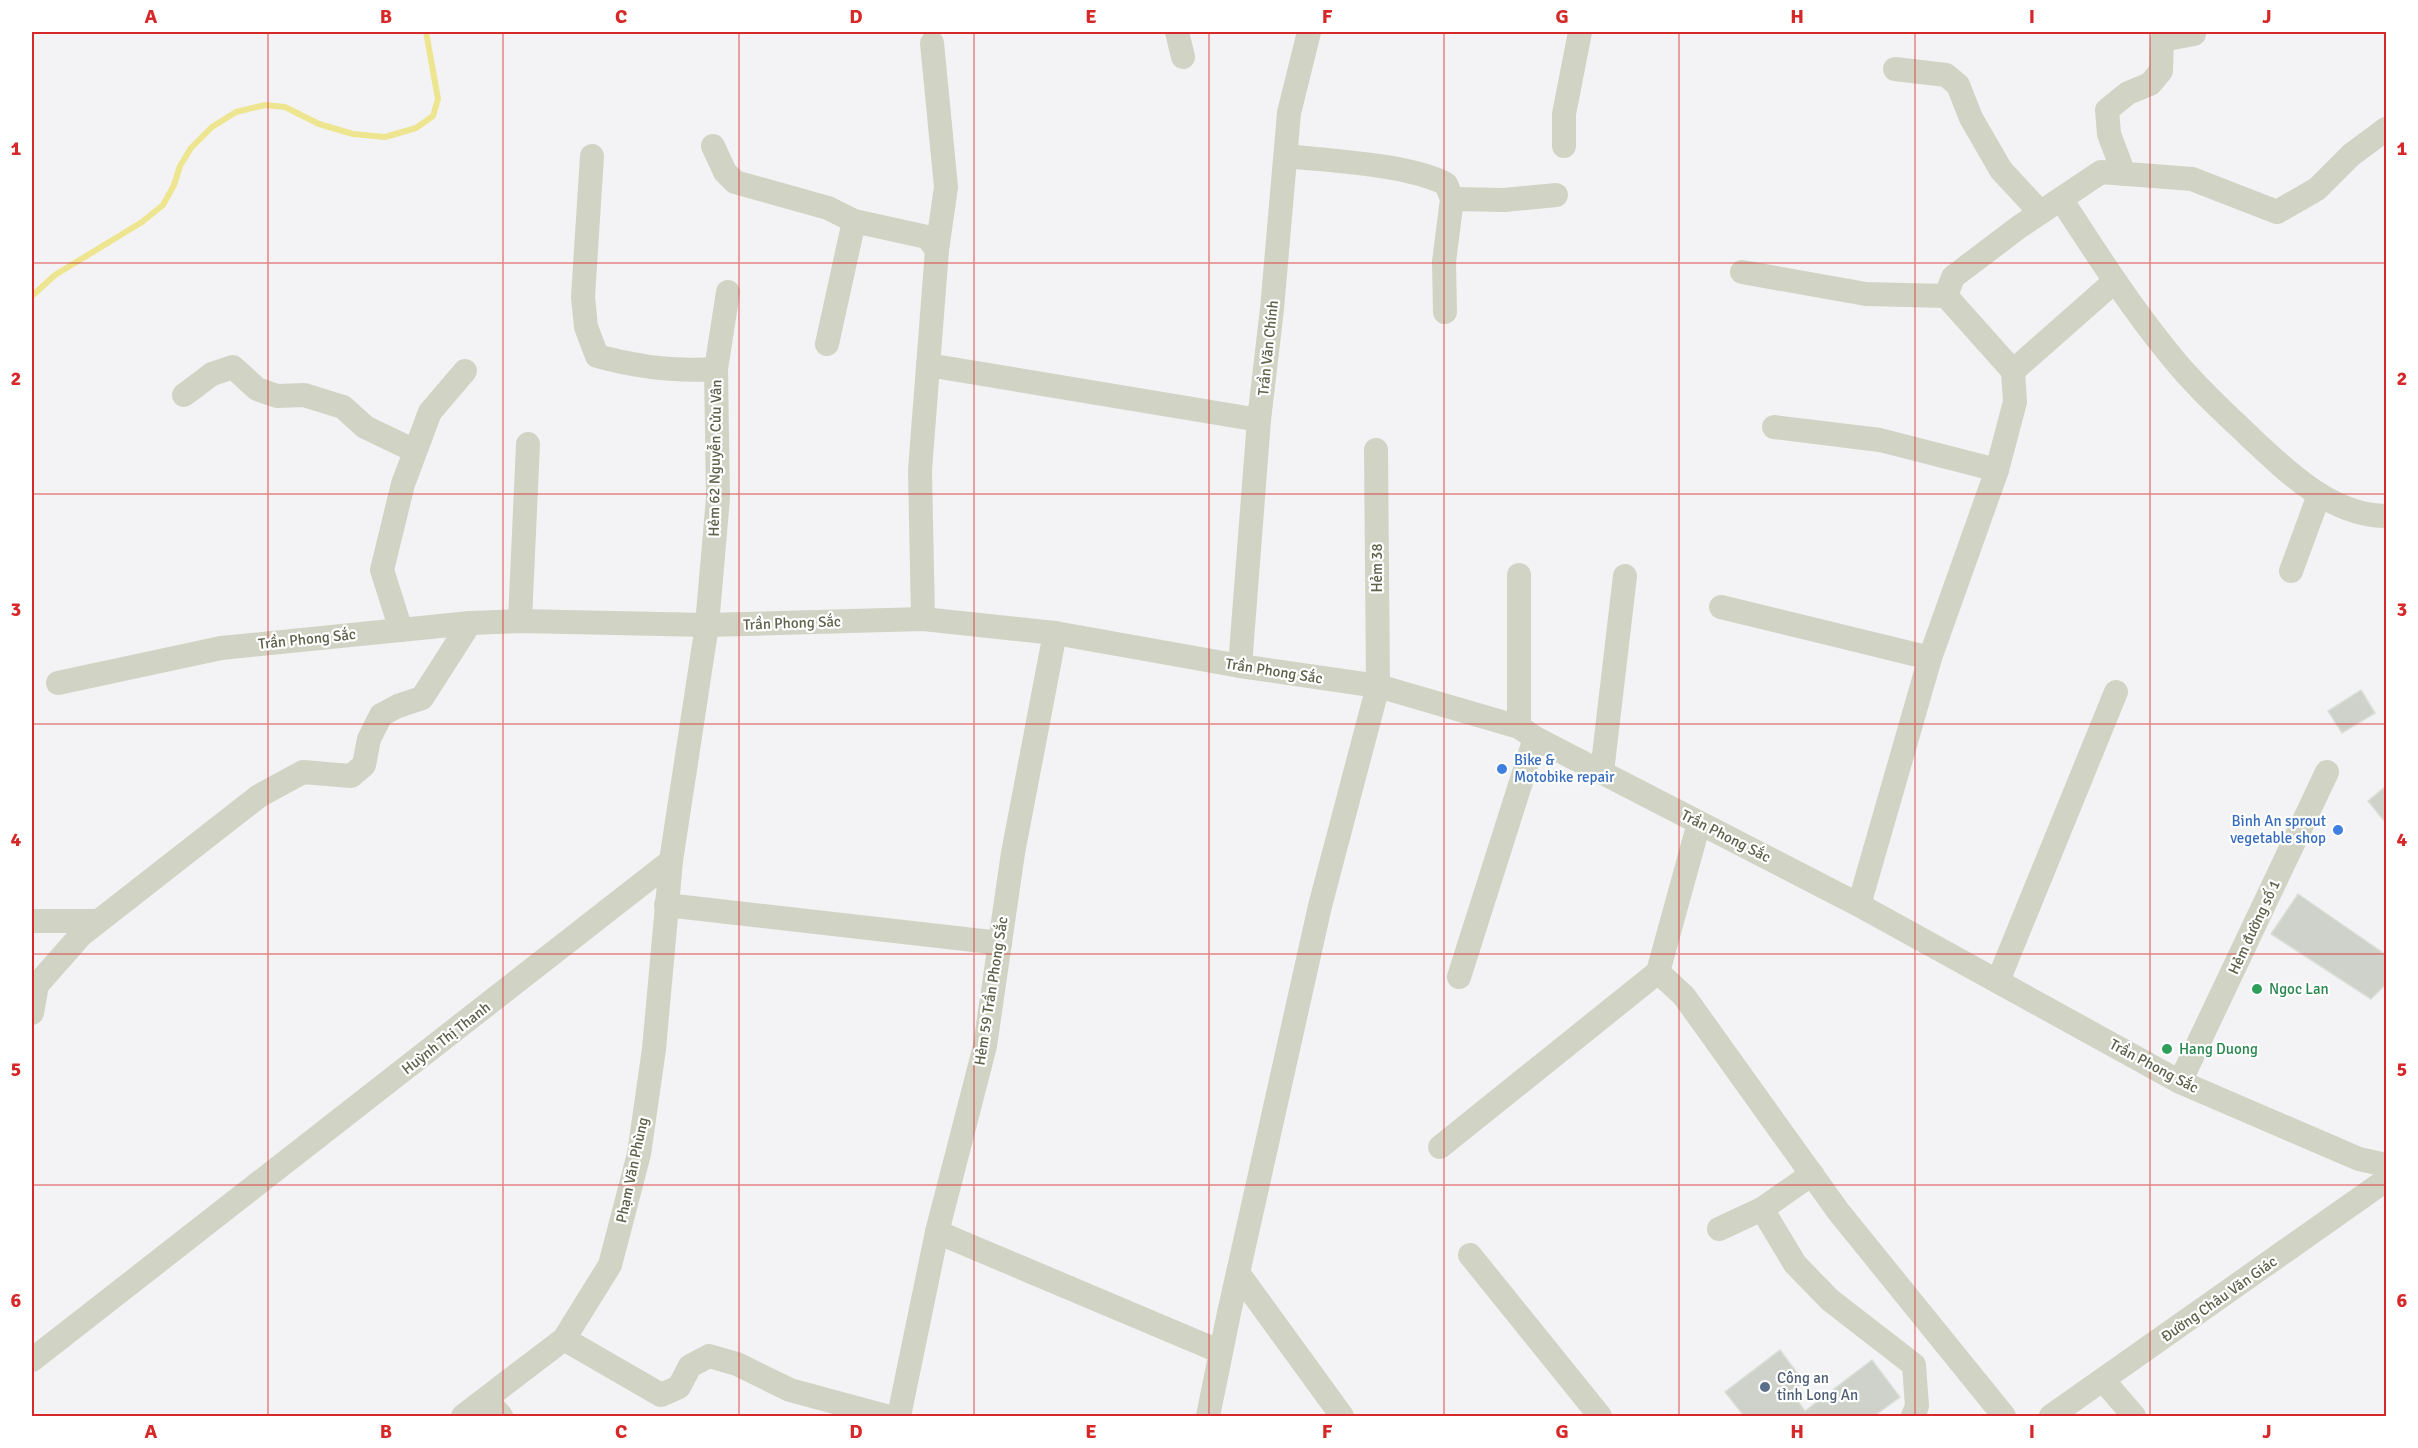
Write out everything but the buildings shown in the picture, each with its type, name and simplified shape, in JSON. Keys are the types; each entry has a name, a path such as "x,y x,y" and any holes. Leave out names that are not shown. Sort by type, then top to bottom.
{"street":[{"path":"1177,32 1183,57"},
{"name":"Trần Văn Chính","path":"1240,666 1259,420 1272,309 1289,113 1309,32"},
{"path":"1564,146 1564,114 1580,32"},
{"path":"2124,174 2109,134 2107,110 2128,93 2150,84 2162,71 2162,40 2194,34"},
{"path":"923,619 920,470 937,250 946,187 932,44"},
{"path":"1895,69 1946,75 1958,85 1971,118 2001,170 2040,212"},
{"path":"1946,296 1953,277 2040,212 2101,172 2192,179 2277,212 2317,189 2351,155 2376,134 2386,129"},
{"path":"713,146 725,172 735,182 828,208 854,221 927,237 937,250"},
{"path":"592,156 583,297 586,327 597,356 645,367 685,372 716,369"},
{"path":"1286,156 1389,168 1433,177 1446,184 1452,199 1444,262 1445,312"},
{"path":"1452,199 1504,200 1556,195"},
{"path":"2061,199 2115,281 2172,358 2210,399 2284,470 2319,495 2370,516 2386,516"},
{"path":"827,344 854,221"},
{"path":"1742,272 1866,294 1946,296 2013,371 2015,402 1997,470 1929,658 1859,905"},
{"path":"2013,371 2115,281"},
{"name":"Hẻm 62 Nguyễn Cửu Vân","path":"707,625 718,498 716,369 728,292"},
{"path":"928,365 1259,420"},
{"path":"184,395 212,374 233,367 257,388 277,396 304,395 343,407 365,427 416,451"},
{"path":"401,630 382,570 403,484 430,412 465,371"},
{"path":"1774,427 1880,440 1997,470"},
{"path":"520,621 528,444"},
{"name":"Hẻm 38","path":"1208,1416 1320,906 1377,686 1376,450"},
{"path":"2291,571 2319,495"},
{"path":"1460,977 1527,733 1519,575"},
{"path":"1602,772 1625,576"},
{"path":"1721,607 1929,658"},
{"name":"Trần Phong Sắc","path":"58,682 221,648 470,623 520,621 707,625 923,619 1055,633 1240,666 1377,686 1527,733 1859,905 2180,1082 2359,1159 2386,1165"},
{"path":"32,1013 37,985 81,935 259,796 303,772 351,776 364,765 369,739 381,715 398,706 422,698 470,623"},
{"path":"671,861 707,625"},
{"name":"Hẻm 59 Trần Phong Sắc","path":"899,1416 938,1232 985,1046 1013,853 1055,633"},
{"path":"1998,981 2116,692"},
{"name":"Hẻm đường số 1","path":"2180,1082 2327,771"},
{"path":"1440,1147 1658,972 1699,823"},
{"name":"Phạm Văn Phùng","path":"463,1416 493,1408 564,1339 610,1265 639,1154 654,1049 671,861"},
{"name":"Huỳnh Thị Thanh","path":"32,1360 671,861"},
{"path":"666,905 1000,943"},
{"path":"32,921 98,921"},
{"path":"1658,972 1684,996 1839,1211 2004,1416"},
{"path":"1719,1229 1762,1209 1812,1174"},
{"name":"Đường Châu Văn Giác","path":"2051,1416 2386,1180"},
{"path":"1762,1209 1794,1264 1830,1300 1914,1365 1917,1407 1913,1416"},
{"path":"938,1232 1221,1353"},
{"path":"1470,1256 1600,1416"},
{"path":"1238,1273 1342,1416"},
{"path":"564,1339 661,1395 679,1387 690,1366 709,1356 737,1364 790,1390 886,1416"},
{"path":"2103,1380 2134,1416"}],"waterway":[{"path":"32,296 55,275 142,222 163,205 174,185 180,166 191,148 212,127 236,112 265,105 285,107 319,124 353,134 385,137 416,128 433,116 438,99 426,32"}],"place":[{"name":"Bike & Motobike repair","path":"1502,769"},
{"name":"Binh An sprout vegetable shop","path":"2338,830"},
{"name":"Ngoc Lan","path":"2257,989"},
{"name":"Hang Duong","path":"2167,1049"},
{"name":"Công an tỉnh Long An","path":"1765,1387"}]}
